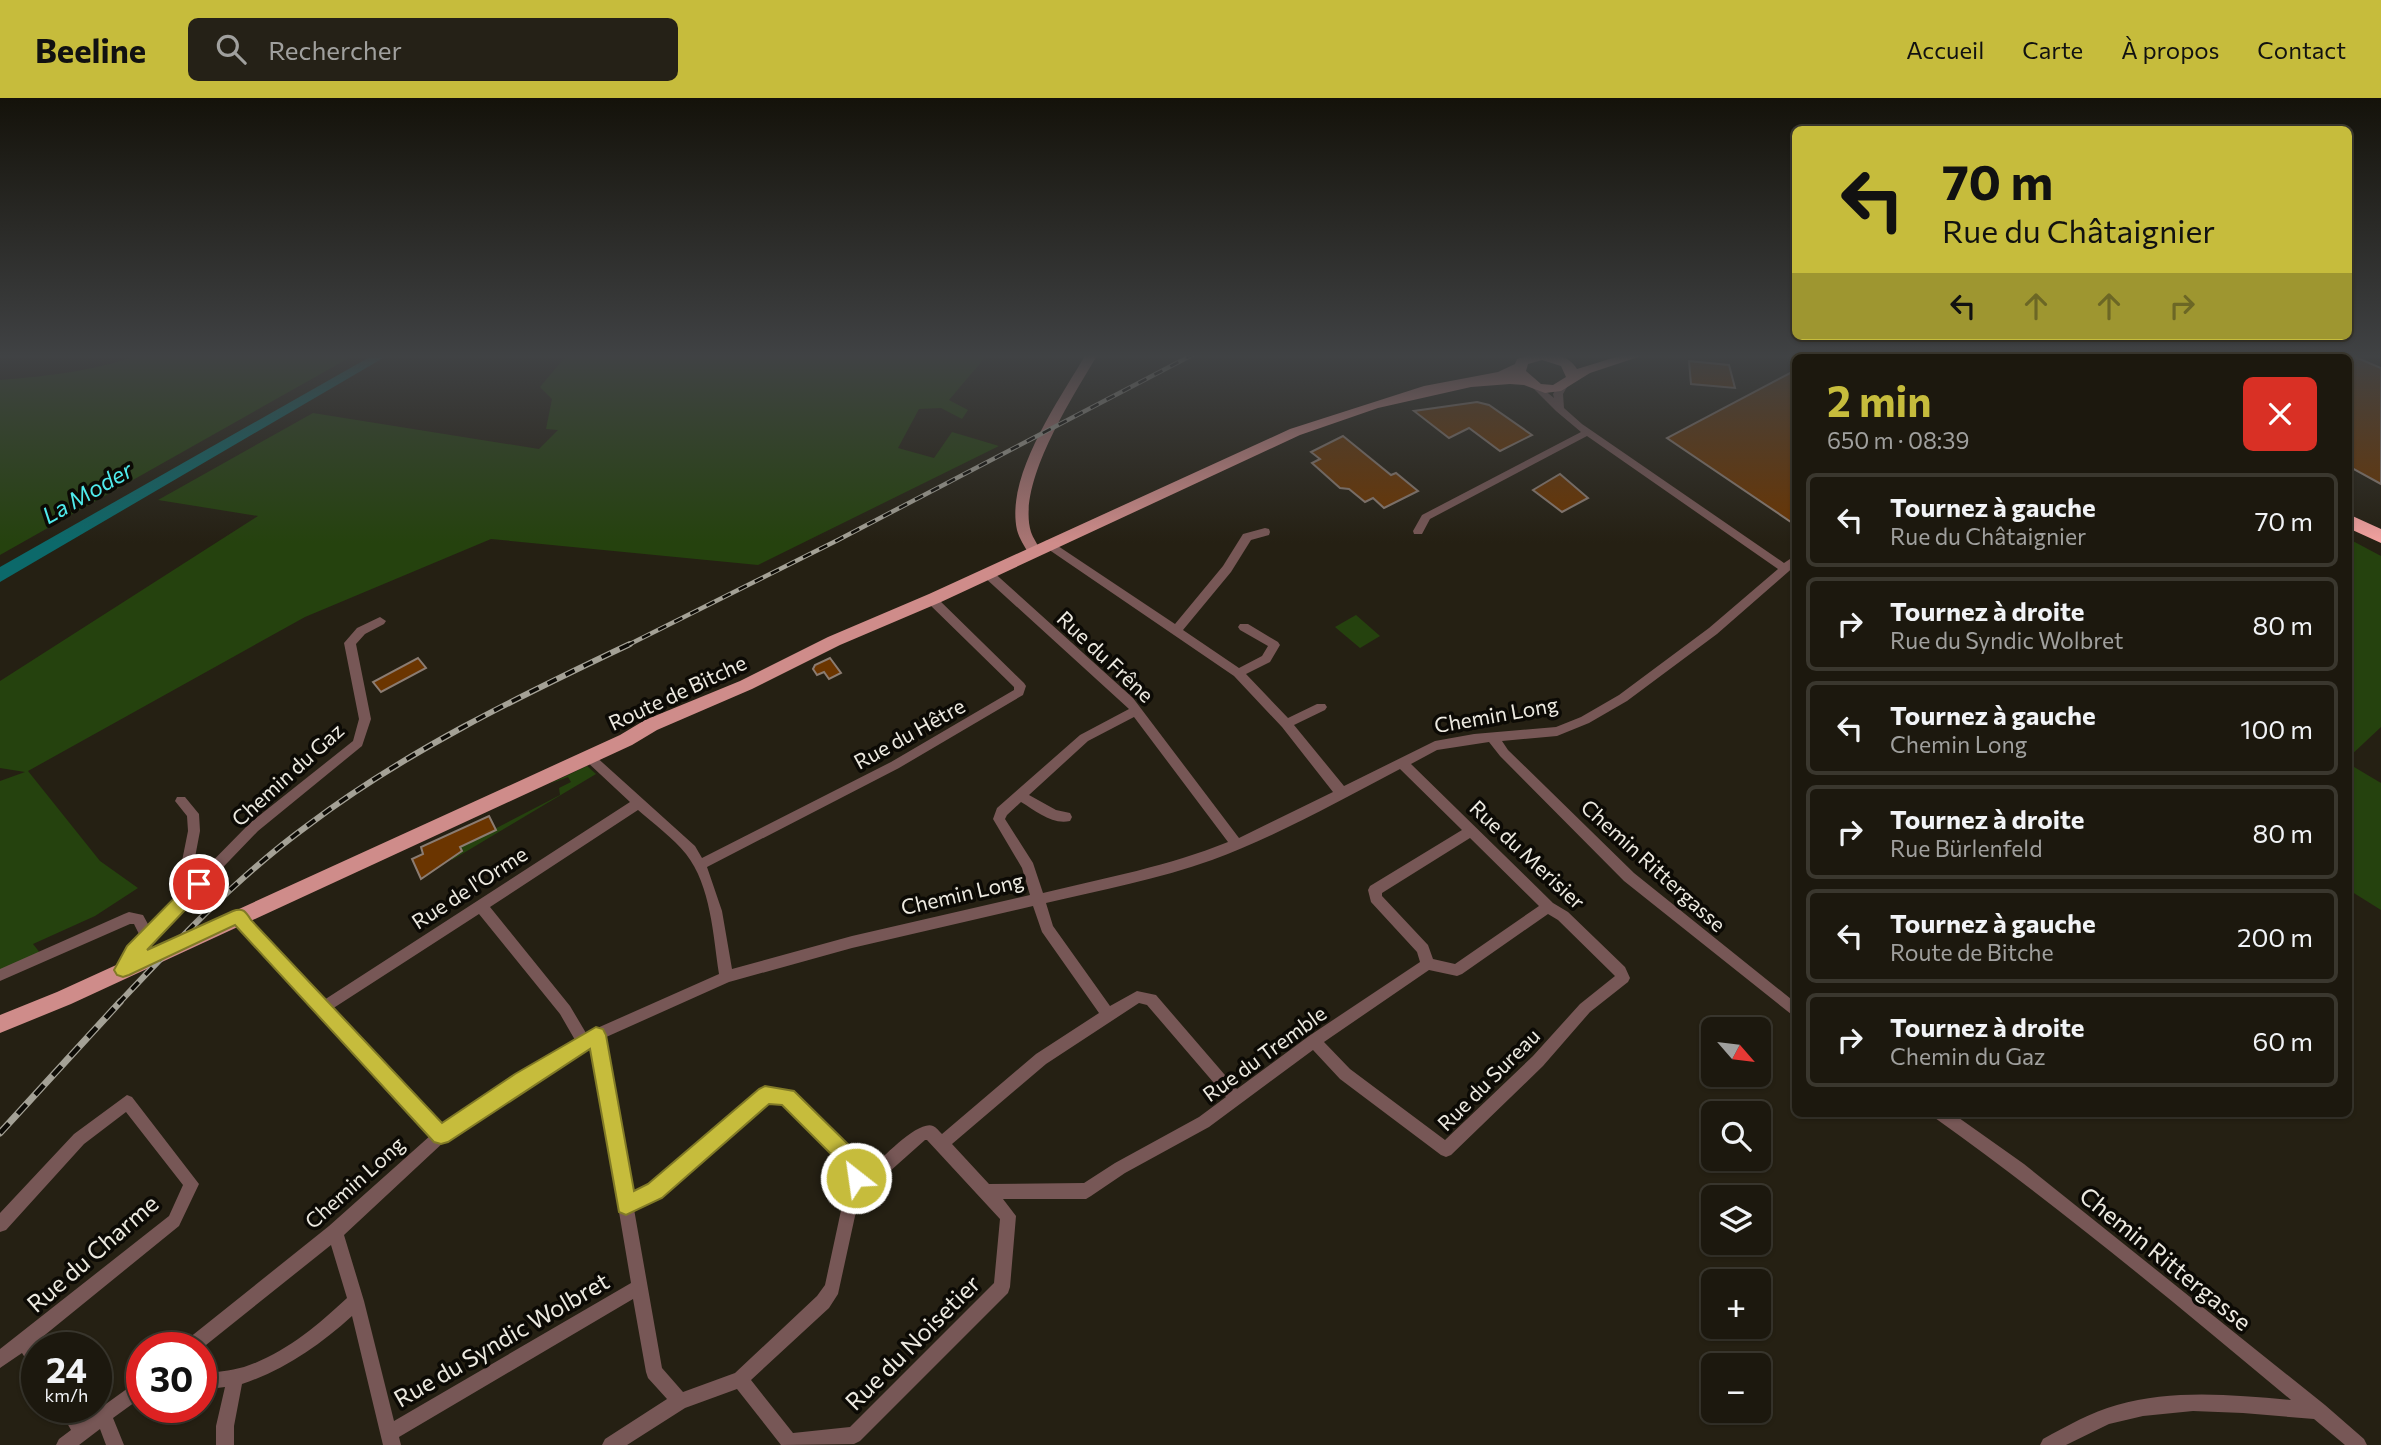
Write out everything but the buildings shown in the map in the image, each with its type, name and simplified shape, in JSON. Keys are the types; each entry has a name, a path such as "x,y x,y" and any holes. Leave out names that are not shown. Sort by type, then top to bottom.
{"highway":[{"path":"2352,513 2381,527"},
{"path":"2352,522 2381,537"}],"main road":[{"name":"Route de Bitche","path":"0,1024 626,740 651,724 746,685 834,641 1295,432 1339,417"}],"street":[{"path":"1027,554 1017,543 1022,522 1021,507 1056,417"},
{"path":"1569,417 1785,569"},
{"path":"1418,531 1426,517 1588,432"},
{"path":"1176,631 1227,569 1247,537 1265,532"},
{"path":"1049,544 1238,673 1286,724 1341,792"},
{"name":"Chemin Long","path":"210,1332 335,1232 441,1135 590,1038 726,977 852,942 1037,900 1208,856 1237,845 1401,762 1448,743 1557,731 1608,708 1713,631 1792,563"},
{"name":"Rue du Frêne","path":"987,573 1137,710 1237,845"},
{"name":"Rue du Hêtre","path":"701,864 895,765 1019,692 1020,686 931,599"},
{"name":"Chemin du Gaz","path":"123,970 147,937 254,827 358,743 365,719 350,643 361,631 380,621"},
{"path":"1238,673 1266,659 1274,645 1244,627"},
{"path":"1286,724 1321,707"},
{"path":"1108,1015 1047,928 1028,867 999,819 1001,812 1084,738 1137,710"},
{"name":"Chemin Rittergasse","path":"1493,738 1504,753 1629,877 1792,1009"},
{"path":"589,757 690,850 701,864 710,890 726,977"},
{"name":"Rue du Merisier","path":"1401,762 1548,907 1573,925 1620,971 1623,978"},
{"path":"1021,796 1053,815 1066,817"},
{"path":"180,903 194,831 193,814 181,801"},
{"name":"Rue de l'Orme","path":"323,1009 639,803"},
{"path":"1472,830 1375,890 1376,898 1423,949 1427,964 1457,970 1548,907"},
{"path":"480,905 590,1038"},
{"path":"239,916 245,926 441,1135"},
{"path":"0,975 129,918 138,919 147,937"},
{"name":"Rue du Tremble","path":"985,1192 1086,1191 1119,1168 1204,1122 1314,1041 1427,964"},
{"name":"Rue du Sureau","path":"1314,1041 1345,1074 1446,1150 1538,1061 1585,1008 1623,978"},
{"path":"856,1178 875,1175 921,1134 930,1132 942,1144 1041,1059 1138,997 1151,999 1236,1098"},
{"name":"Rue du Syndic Wolbret","path":"590,1038 626,1205 654,1372 680,1401"},
{"path":"611,1445 680,1401 740,1379 823,1302 832,1288 856,1178 854,1164 787,1097 765,1095 655,1191 626,1205"},
{"name":"Rue du Charme","path":"0,1224 79,1139 127,1102 191,1184 174,1221 38,1332"},
{"name":"Chemin Rittergasse","path":"1946,1117 2019,1169 2358,1445"},
{"name":"Rue du Noisetier","path":"740,1379 789,1442 854,1435 1002,1287 1008,1216 942,1144"},
{"path":"335,1232 356,1301 390,1439"},
{"name":"Rue du Syndic Wolbret","path":"390,1439 639,1287"},
{"path":"217,1380 235,1377 281,1358 314,1337 356,1301"},
{"name":"Rue du Charme","path":"0,1360 21,1346"},
{"path":"225,1445 225,1426 235,1377"},
{"path":"112,1410 126,1399"},
{"path":"2049,1445 2118,1413 2165,1405 2221,1402 2319,1411"},
{"path":"77,1423 83,1432"},
{"path":"65,1445 95,1423"},
{"path":"107,1423 115,1445"}],"green space":[{"path":"0,417 245,417 0,555"},
{"path":"306,417 337,417 539,449 558,430 546,429 548,417 915,417 898,448 934,458 952,432 999,446 758,565 491,539 305,617 28,771 100,861 138,888 95,916 33,944 41,954 0,972 0,781 25,772 0,768 0,681 258,516 158,500"},
{"path":"2352,541 2381,556 2381,727 2352,754"},
{"path":"1356,615 1380,636 1360,648 1335,627"},
{"path":"587,766 596,774 452,860 451,858 462,851 460,847 560,795 559,788 571,782 568,777 549,784"},
{"path":"2352,766 2381,783 2381,910 2352,892"}],"water":[{"path":"264,417 282,417 0,582 0,567"}],"railway":[{"path":"630,644 838,540 1074,417"},
{"path":"118,1004 185,933 256,866 345,799 423,749 546,684 630,644"},
{"path":"626,646 630,644"},
{"path":"0,1133 120,1002"}],"route":[{"path":"199,884 147,937 123,970 239,916 245,926 441,1135 522,1080 596,1035 626,1205 655,1191 765,1095 787,1097 854,1164 856,1178"}],"water label":[{"name":"La Moder","path":"87,492"}]}
